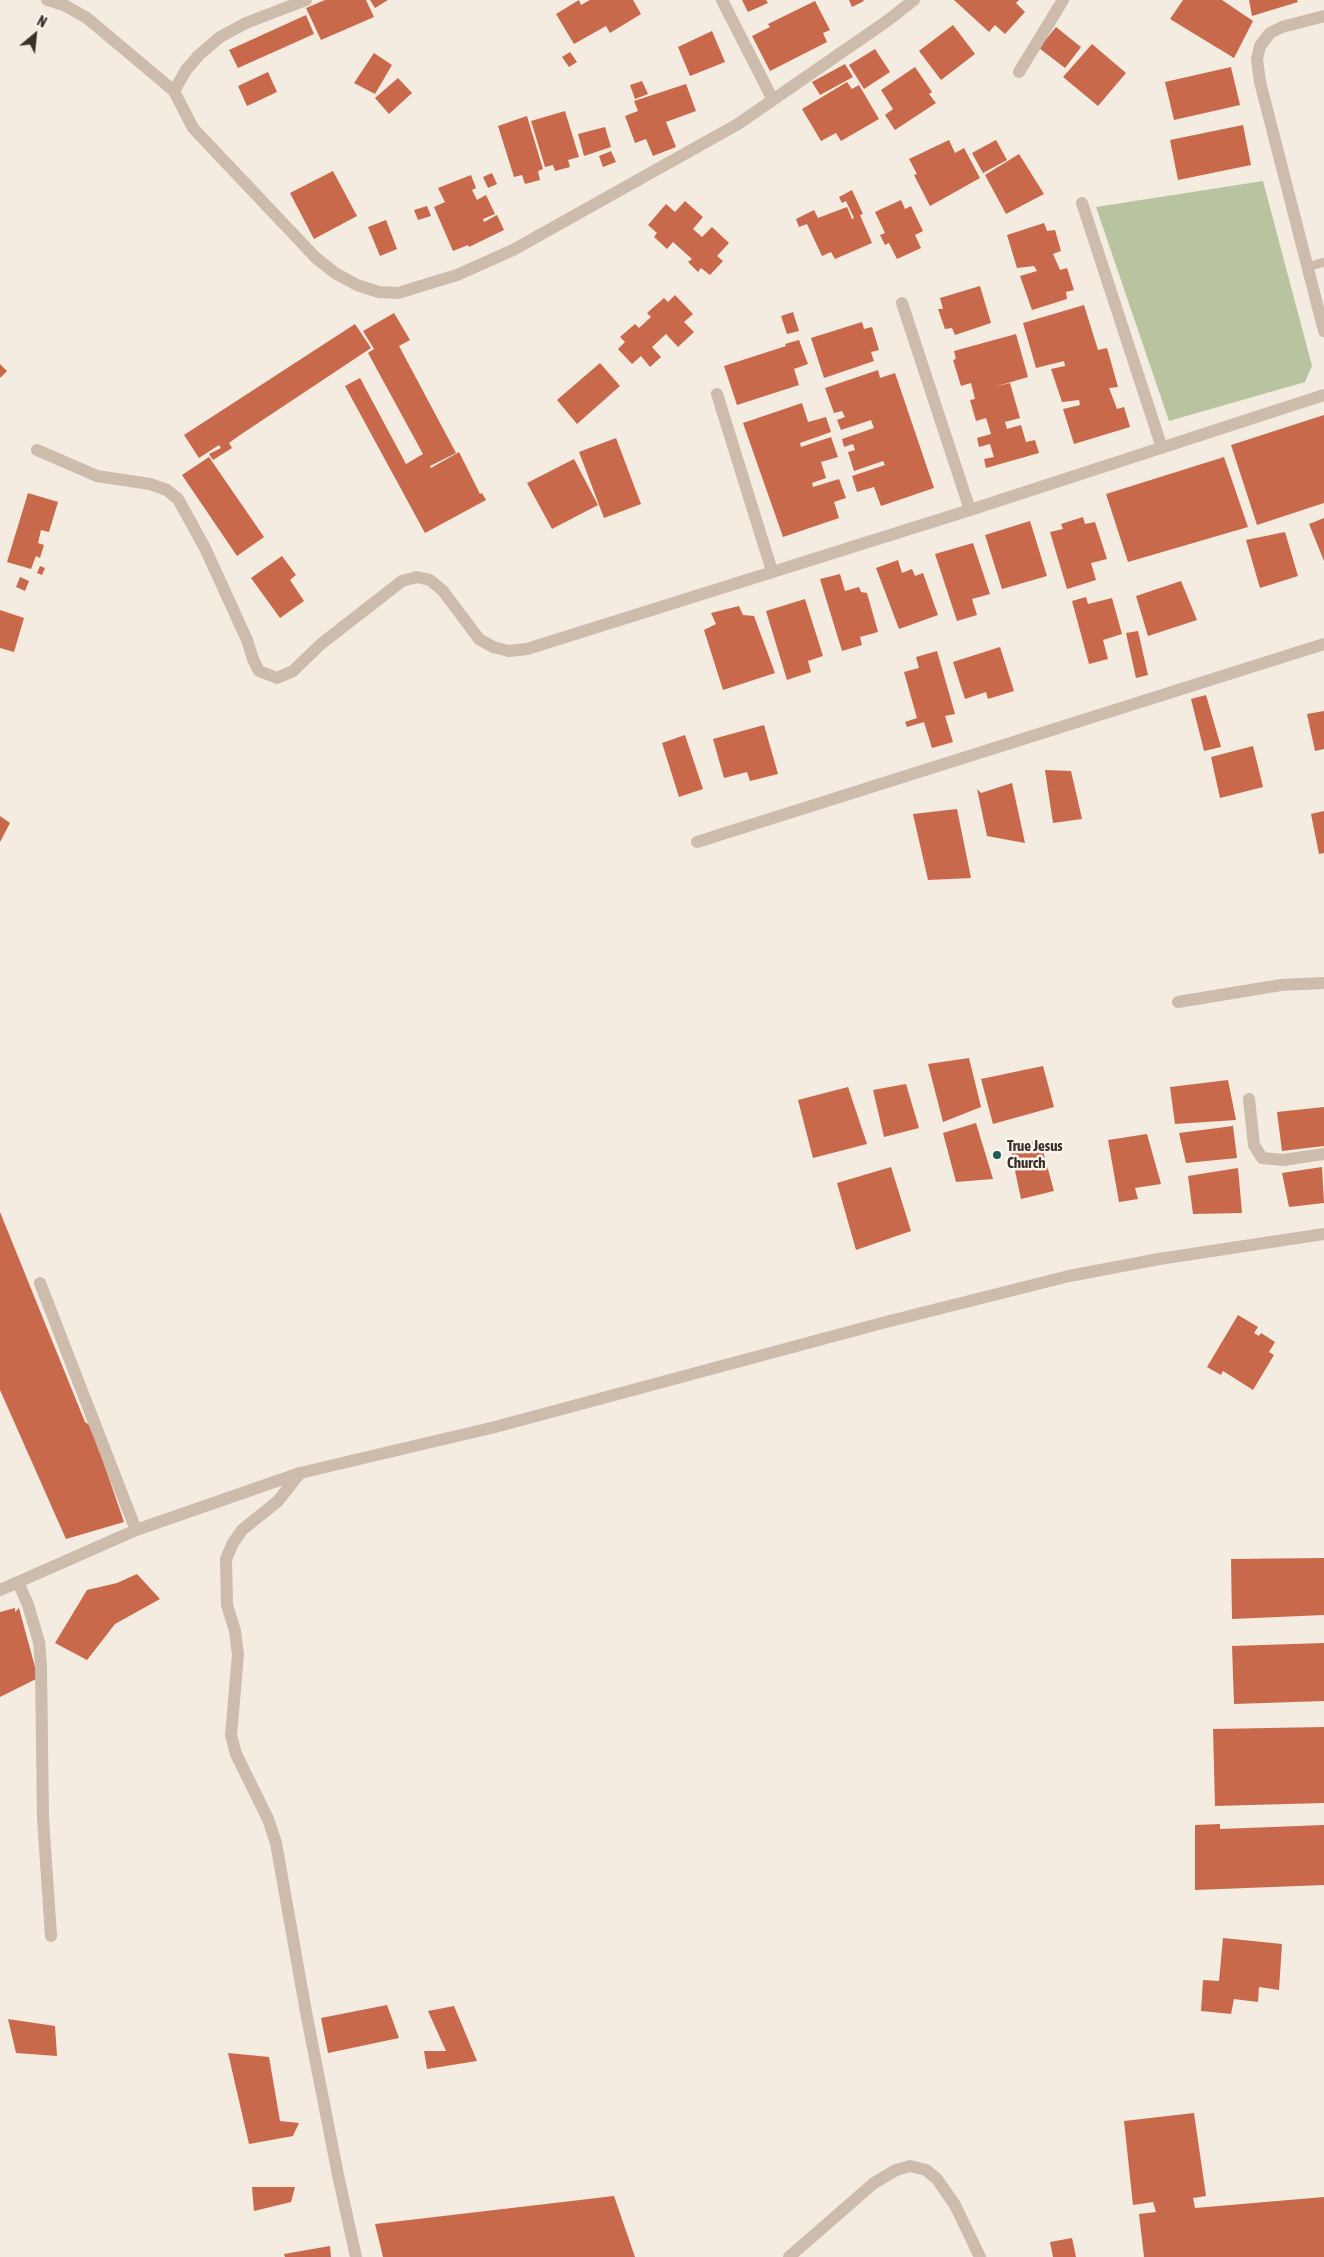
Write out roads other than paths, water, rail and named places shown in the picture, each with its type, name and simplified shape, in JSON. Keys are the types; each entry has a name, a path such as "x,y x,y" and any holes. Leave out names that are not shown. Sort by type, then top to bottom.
{"street":[{"path":"48,0 64,5 87,18 174,91 184,114 193,128 316,258 335,273 356,285 379,292 398,293 457,275 513,250 738,124 887,21 914,0"},
{"path":"174,91 186,70 199,55 220,37 246,23 306,0"},
{"path":"722,0 774,100"},
{"path":"1019,72 1063,0"},
{"path":"1324,16 1282,27 1270,33 1260,46 1257,59 1260,82 1324,331"},
{"path":"1082,203 1162,448"},
{"path":"902,304 970,510"},
{"path":"717,394 772,571"},
{"path":"37,450 97,476 150,484 167,490 178,499 213,565 246,640 252,659 259,671 277,678 292,670 321,644 402,581 417,577 430,580 443,591 480,639 493,647 509,651 527,649 970,510 1324,395"},
{"path":"697,842 1324,644"},
{"path":"1178,1002 1281,985 1324,983"},
{"path":"1249,1099 1254,1145 1262,1158 1283,1160 1324,1154"},
{"path":"0,1590 136,1530 300,1473 496,1427 882,1323 1069,1276 1159,1259 1324,1234"},
{"path":"40,1283 136,1530"},
{"path":"300,1473 278,1501 242,1530 233,1542 226,1559 227,1605 235,1631 238,1654 231,1735 236,1754 268,1819 276,1843 306,2012 356,2257"},
{"path":"18,1582 28,1605 39,1642 43,1818 51,1936"},
{"path":"789,2257 874,2183 896,2170 910,2166 926,2170 937,2179 955,2205 980,2257"}],"lane":[{"path":"1307,266 1324,262"}],"place":[{"name":"True Jesus Church","path":"997,1155"}]}
